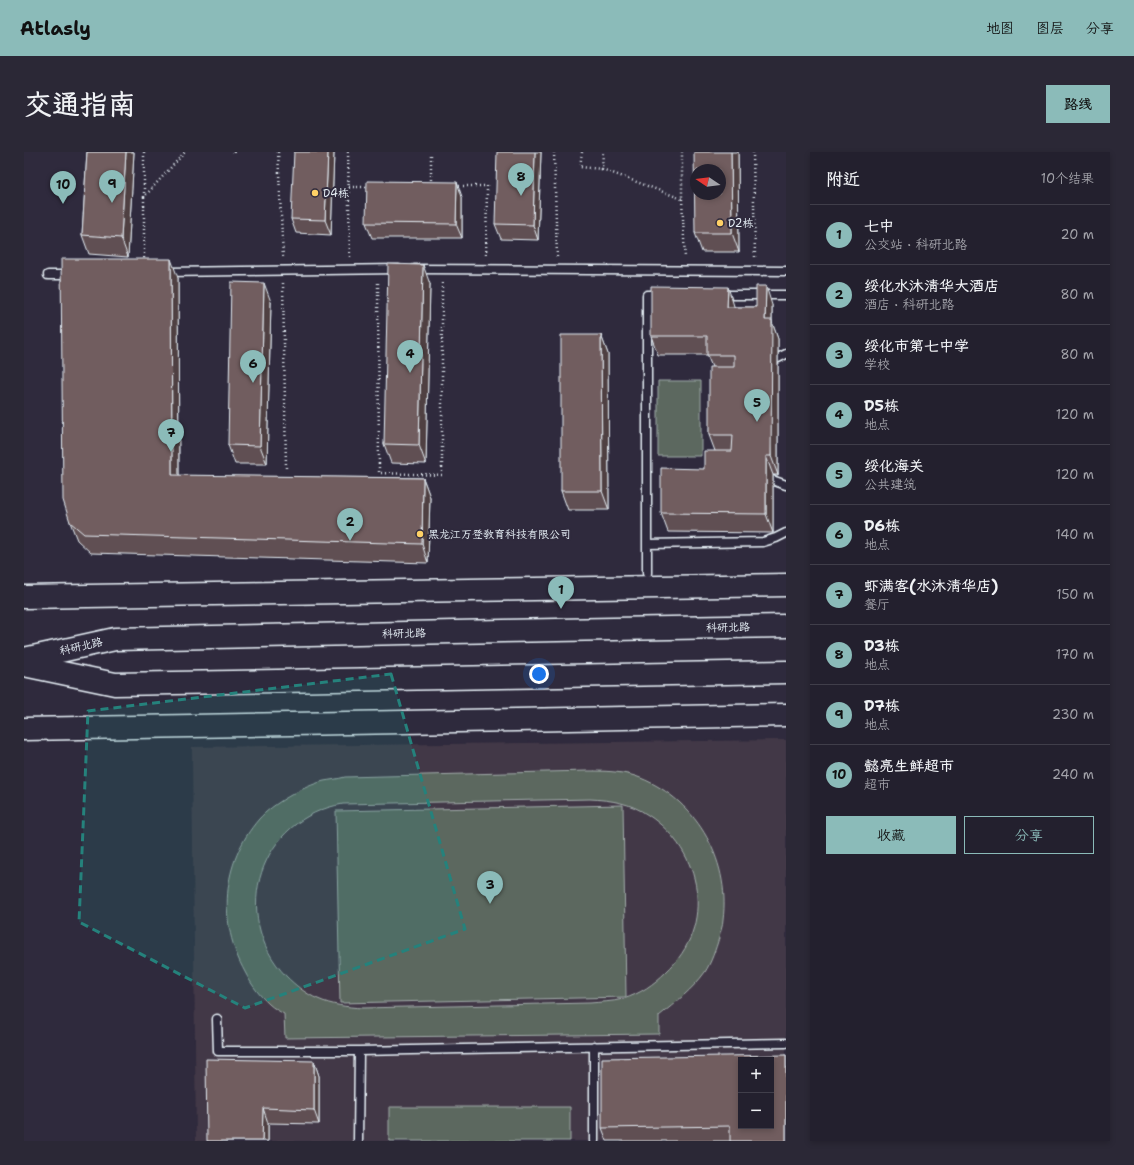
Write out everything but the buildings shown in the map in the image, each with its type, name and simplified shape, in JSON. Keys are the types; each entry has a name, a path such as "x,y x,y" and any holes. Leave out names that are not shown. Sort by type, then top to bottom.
{"main road":[{"path":"24,597 786,585"},
{"name":"科研北路","path":"24,659 115,639 786,626"},
{"name":"科研北路","path":"24,665 115,684 786,672"},
{"path":"24,728 786,715"}],"lane":[{"path":"144,272 351,269 786,271"},
{"path":"48,275 82,274"},
{"path":"647,573 647,295 670,295"},
{"path":"709,295 786,295"},
{"path":"765,368 767,364 774,359 786,354"},
{"path":"763,462 763,470 766,475 772,480 786,485"},
{"path":"647,544 763,542 786,533"},
{"path":"217,1019 218,1051 360,1051 786,1043"},
{"path":"594,1046 594,1141"},
{"path":"358,1141 360,1051"}],"path":[{"path":"144,152 144,272"},
{"path":"144,197 185,152"},
{"path":"278,152 283,270 286,468"},
{"path":"348,152 351,269"},
{"path":"430,186 431,152"},
{"path":"554,152 557,269"},
{"path":"582,152 580,167 602,169 682,199"},
{"path":"602,169 603,152"},
{"path":"682,152 682,199 686,270"},
{"path":"753,152 755,271"},
{"path":"452,186 487,186 486,269"},
{"path":"349,187 371,187"},
{"path":"378,269 379,473 442,475 442,269"}],"highlighted area":[{"path":"391,674 465,929 245,1008 79,922 88,711"}],"shaded area":[{"path":"786,740 786,1141 196,1141 192,747"}],"green space":[{"path":"658,381 701,381 701,456 658,456"},
{"path":"599,771 629,774 656,785 675,798 691,814 704,833 714,853 721,875 724,897 723,922 719,938 707,968 689,990 659,1016 659,1034 285,1038 284,1014 265,1001 247,976 236,953 230,934 228,914 228,894 231,874 237,855 246,836 259,819 272,807 289,796 316,783 345,777","holes":["598,799 613,801 635,808 648,815 667,830 681,848 691,868 696,890 697,912 692,933 682,954 666,972 652,984 629,997 619,1000 590,1003 351,1007 323,1001 305,992 286,976 268,952 259,925 257,898 262,872 273,848 291,828 314,813 343,804"]},
{"path":"623,805 626,997 340,1003 336,811"},
{"path":"389,1107 570,1107 570,1141 389,1141"}],"place":[{"name":"D4栋","path":"315,193"},
{"name":"D3栋","path":"521,196"},
{"name":"D7栋","path":"112,203"},
{"name":"懿亮生鲜超市","path":"63,204"},
{"name":"D2栋","path":"720,223"},
{"name":"D5栋","path":"410,373"},
{"name":"D6栋","path":"253,383"},
{"name":"绥化海关","path":"757,422"},
{"name":"虾满客(水沐清华店)","path":"171,452"},
{"name":"黑龙江万登教育科技有限公司","path":"420,534"},
{"name":"绥化水沐清华大酒店","path":"350,541"},
{"name":"七中","path":"561,609"},
{"name":"绥化市第七中学","path":"490,904"}]}
